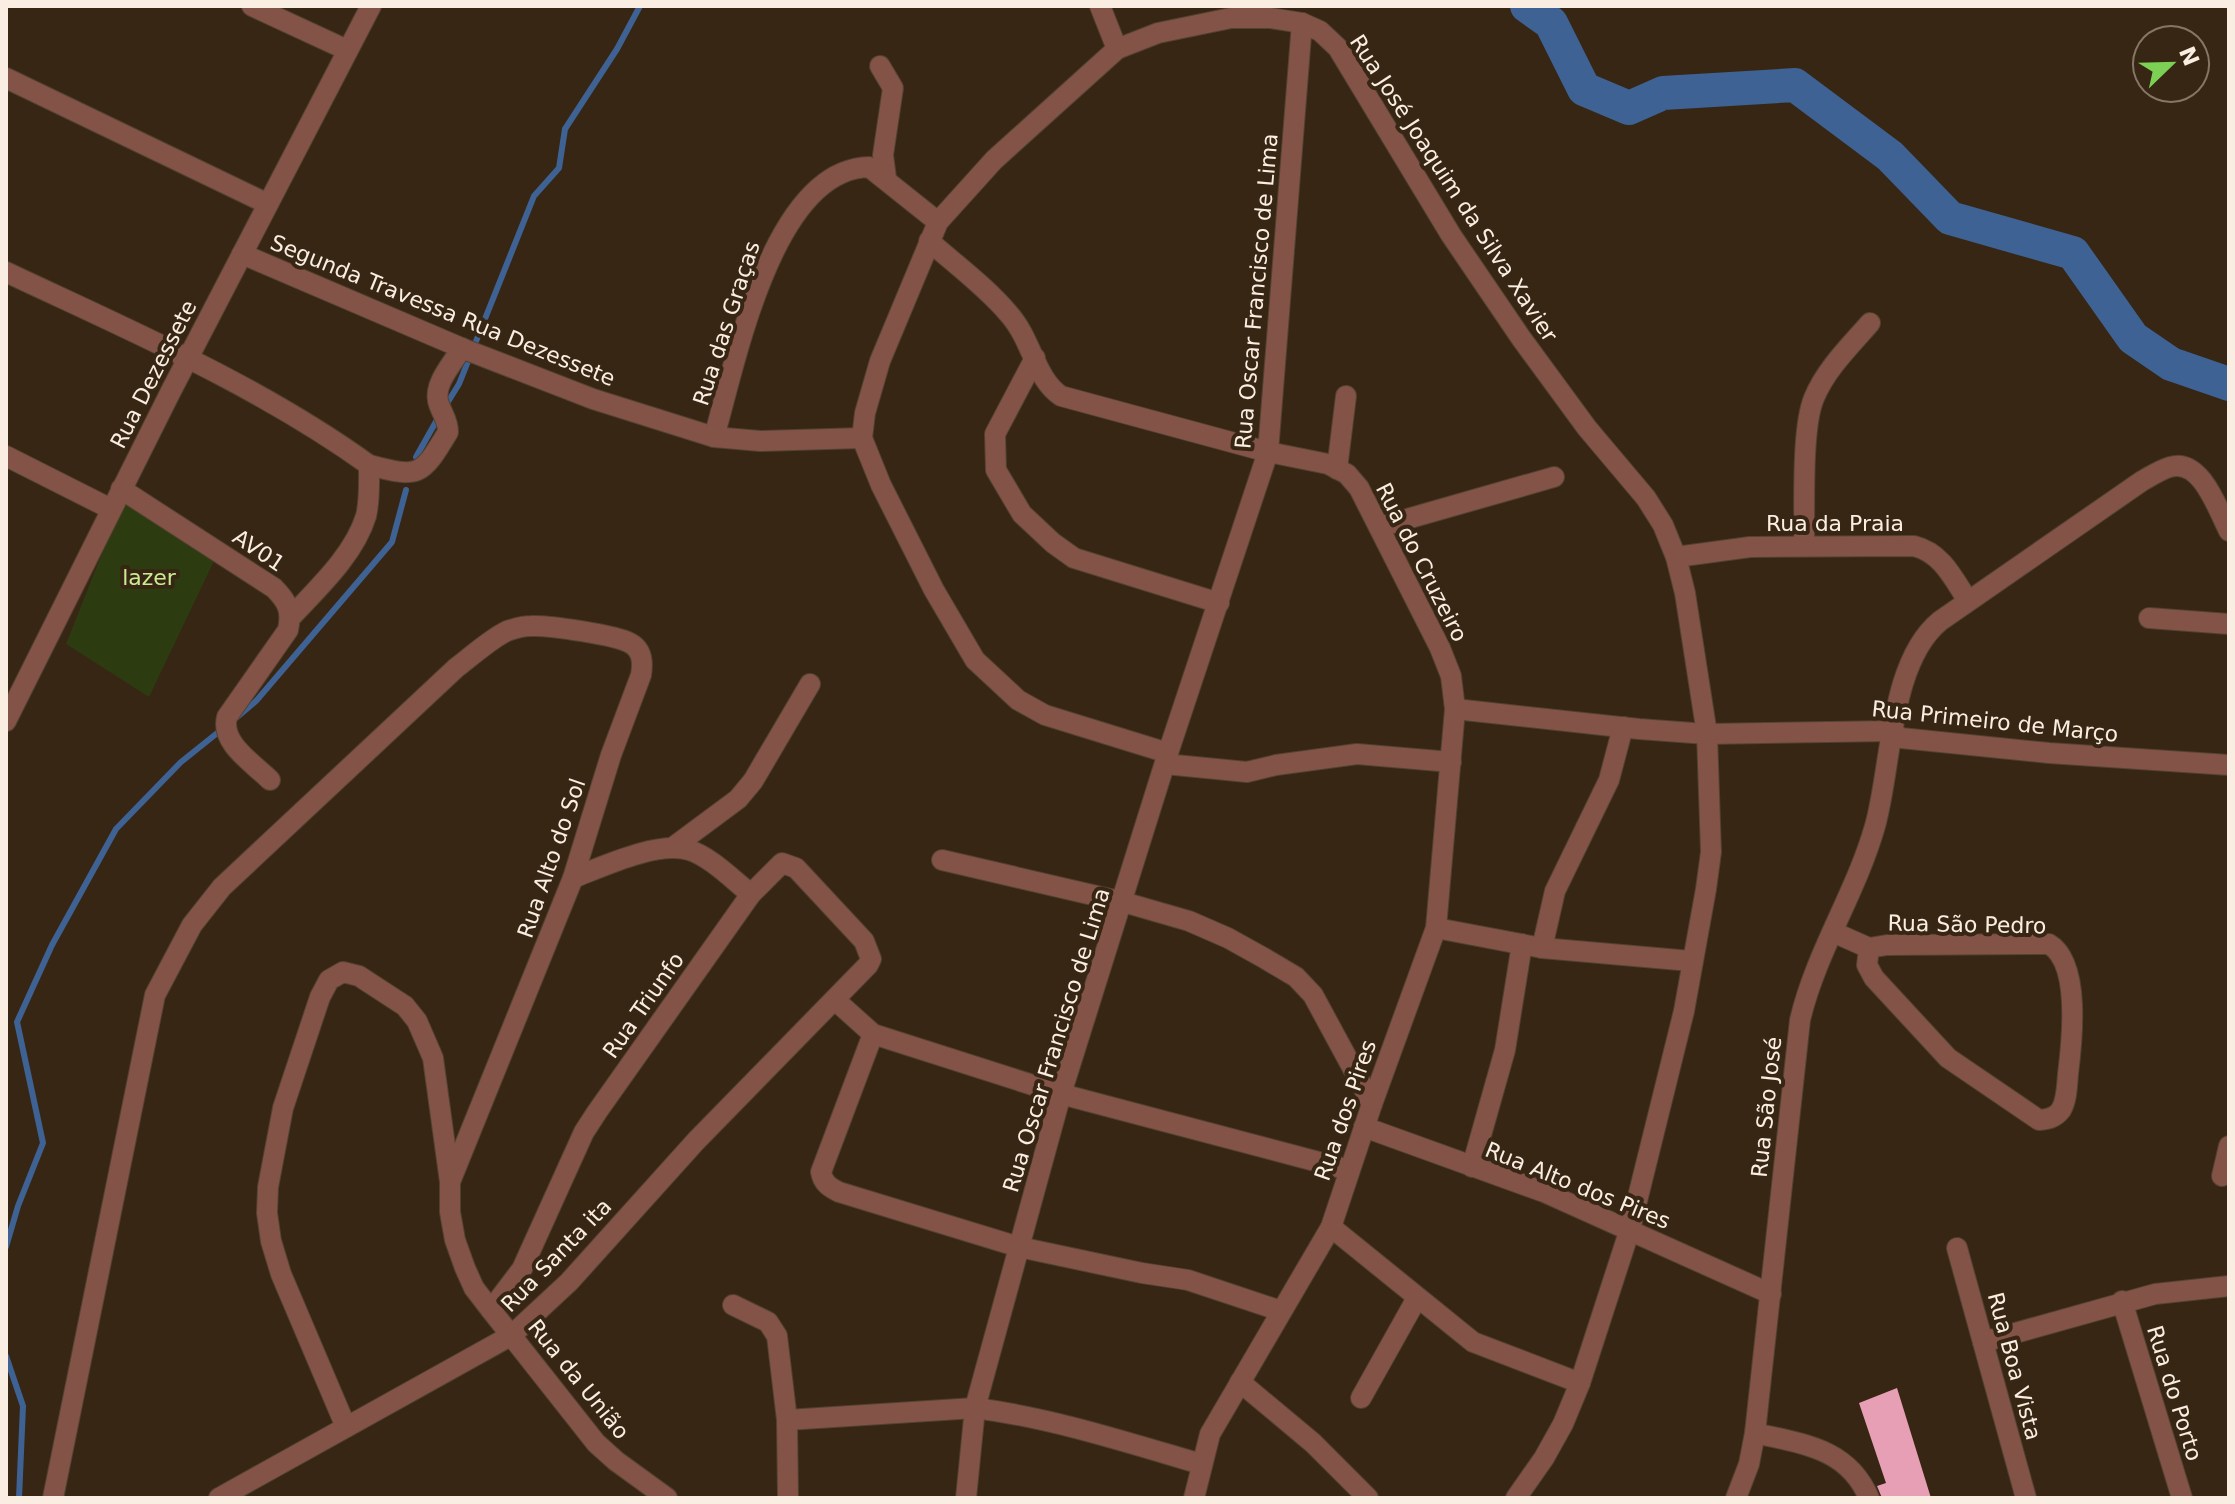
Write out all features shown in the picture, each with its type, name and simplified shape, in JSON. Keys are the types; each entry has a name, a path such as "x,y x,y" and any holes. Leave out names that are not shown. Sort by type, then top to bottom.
{"street":[{"path":"252,6 347,50"},
{"name":"Rua Dezessete","path":"6,721 14,686 111,509 371,6"},
{"path":"1100,6 1117,49"},
{"name":"Rua José Joaquim da Silva Xavier","path":"862,438 865,413 880,361 938,222 994,160 1117,49 1158,33 1231,18 1270,18 1302,23 1320,31 1338,48 1451,235 1521,338 1587,428 1646,498 1663,525 1676,557 1685,593 1707,734 1711,852 1684,1011 1630,1229 1580,1383 1563,1424 1518,1497"},
{"name":"Rua Oscar Francisco de Lima","path":"966,1498 975,1408 1061,1094 1268,452 1302,23"},
{"path":"880,66 893,88 883,155 886,178"},
{"path":"6,78 268,204"},
{"name":"Rua das Graças","path":"714,437 767,263 793,218 823,185 846,171 869,167 938,222"},
{"path":"929,241 1007,311 1024,335 1044,381 1061,396 1268,452 1328,464 1337,469 1346,396"},
{"name":"Segunda Travessa Rua Dezessete","path":"242,254 463,349 593,399 714,437 760,441 862,438"},
{"path":"6,272 188,358 331,438 369,465 405,475 422,468 432,459 448,432 437,398 439,388 463,349"},
{"path":"1804,546 1808,430 1813,401 1830,371 1870,323"},
{"path":"1035,358 995,434 996,470 1022,514 1074,558 1219,603"},
{"path":"862,438 881,485 934,590 975,660 1018,700 1045,715 1167,759 1247,772 1357,754 1451,762"},
{"path":"6,456 111,509"},
{"path":"270,780 226,730 227,717 288,630 291,617 319,587 358,536 366,514 369,465"},
{"name":"Rua São José","path":"1736,1498 1749,1464 1755,1433 1800,1020 1806,993 1866,855 1876,823 1891,731 1913,655 1924,633 2142,481 2173,466 2189,467 2201,479 2229,531"},
{"name":"Rua do Cruzeiro","path":"1337,469 1347,474 1359,488 1440,648 1451,676 1455,709"},
{"path":"1379,527 1554,477"},
{"name":"AV01","path":"121,489 274,588 287,601 291,617"},
{"name":"Rua da Praia","path":"1676,557 1729,548 1914,546 1929,550 1946,567 1968,601"},
{"path":"2149,618 2229,624"},
{"name":"Rua Alto do Sol","path":"53,1498 155,995 192,925 222,887 456,668 508,631 532,626 603,635 631,643 644,662 641,675 611,755 573,878 450,1182"},
{"path":"672,848 738,799 753,781 810,684"},
{"name":"Rua Primeiro de Março","path":"1455,709 1707,734 1891,731 1901,738 2049,753 2229,765"},
{"name":"Rua dos Pires","path":"1194,1498 1210,1434 1331,1227 1436,928 1455,709"},
{"path":"1472,1167 1532,946 1609,780 1623,727"},
{"path":"573,878 651,851 672,848 701,856 751,894"},
{"path":"942,860 1123,902 1189,921 1296,977 1313,995 1372,1104"},
{"name":"Rua Triunfo","path":"491,1310 522,1269 584,1132 751,894 775,867 790,863 864,941 871,959 868,965"},
{"path":"1436,928 1532,946 1691,961"},
{"name":"Rua São Pedro","path":"1833,932 1869,948 1887,945 2049,944 2057,949 2064,961 2072,1003 2072,1041 2060,1111 2051,1118 2039,1120 1948,1058 1874,978 1867,965 1869,948"},
{"name":"Rua Santa ita","path":"219,1498 512,1335 569,1282 696,1141 868,965"},
{"name":"Rua da União","path":"346,1427 281,1274 267,1213 268,1187 283,1108 320,997 329,980 343,972 359,976 405,1006 417,1021 433,1058 450,1182 450,1212 455,1240 474,1288 596,1443 667,1498"},
{"path":"835,1000 873,1034 1061,1094 1349,1170"},
{"path":"873,1034 821,1172 828,1186 1019,1247 1188,1280 1281,1311"},
{"name":"Rua Alto dos Pires","path":"1364,1127 1544,1192 1771,1294"},
{"path":"2222,1176 2229,1146"},
{"path":"1331,1227 1473,1342 1580,1383"},
{"name":"Rua Boa Vista","path":"1957,1248 2026,1498"},
{"path":"1983,1342 2122,1301 2229,1286"},
{"path":"1361,1398 1417,1298"},
{"name":"Rua do Porto","path":"2122,1301 2182,1498"},
{"path":"733,1305 768,1322 777,1336 787,1420 788,1498"},
{"path":"1240,1382 1313,1443 1358,1495"},
{"path":"787,1420 975,1408 1098,1434 1201,1464"},
{"path":"1755,1433 1810,1446 1839,1460 1853,1470 1869,1498"}],"green space":[{"name":"lazer","path":"124,498 215,559 149,697 66,644"}],"building":[{"path":"1897,1388 1931,1498 1882,1498 1877,1486 1886,1483 1859,1403"}],"waterway":[{"path":"446,405 459,384 534,196 559,168 565,129 617,49 640,6"},
{"path":"1527,6 1551,23 1584,89 1629,108 1663,93 1795,85 1890,156 1950,218 2073,253 2133,338 2171,364 2229,384"},
{"path":"416,457 438,418"},
{"path":"236,718 256,701 392,542 406,490"},
{"path":"6,1247 18,1206 43,1143 17,1022 52,945 116,829 181,762 221,730"},
{"path":"6,1356 23,1406 19,1498"}]}
